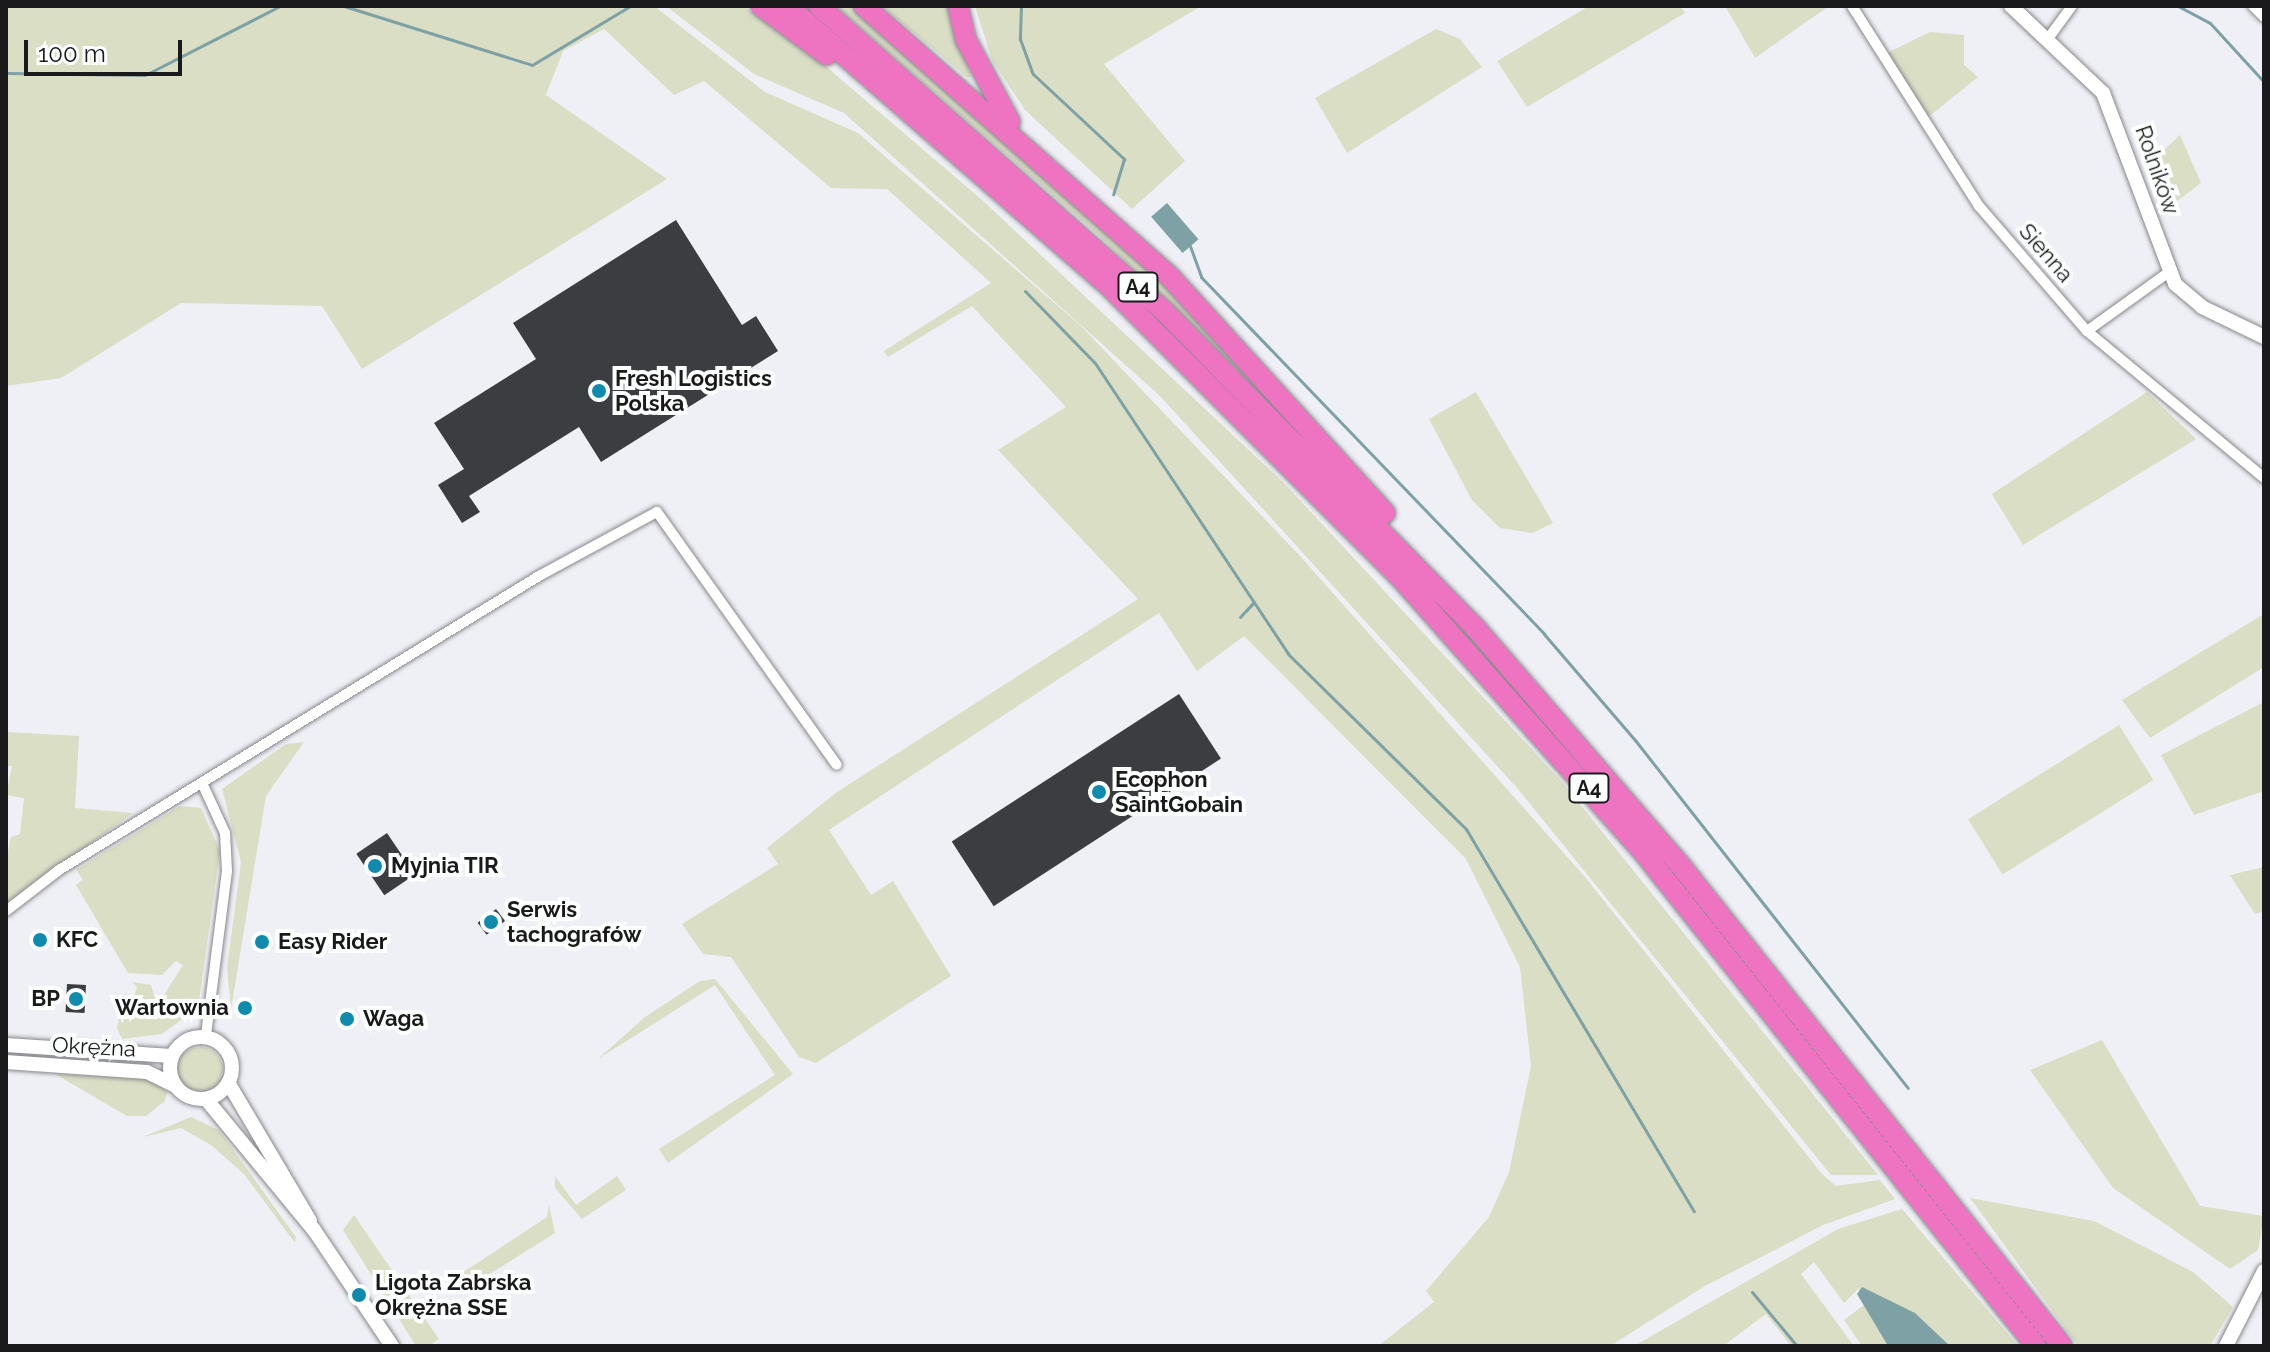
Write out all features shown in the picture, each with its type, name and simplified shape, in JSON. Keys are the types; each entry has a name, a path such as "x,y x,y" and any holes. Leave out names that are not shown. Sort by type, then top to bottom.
{"highway":[{"path":"761,6 978,167"},
{"name":"A4","path":"788,6 978,167 1179,353 1411,589 1641,849 2036,1346"},
{"name":"A4","path":"819,6 1103,254 1438,588 1670,853 2062,1346"},
{"path":"864,6 1029,148 1219,327 1400,530 1438,588"},
{"path":"958,6 987,86 1029,148"}],"street":[{"name":"Sienna","path":"1852,6 1979,206 2091,335 2264,478"},
{"name":"Rolników","path":"2011,6 2103,93 2133,158 2169,272 2202,307 2264,337"},
{"path":"2047,40 2072,6"},
{"path":"2253,6 2264,17"},
{"path":"2091,335 2169,272"},
{"path":"6,911 46,878 203,785 539,576 657,512 837,765"},
{"path":"203,785 225,833 227,871 206,1036"},
{"path":"314,1230 206,1099 176,1086 172,1056 186,1040 206,1036 230,1054 229,1084 314,1230 392,1346"},
{"name":"Okrężna","path":"6,1045 172,1056"},
{"name":"Okrężna","path":"6,1062 147,1072 176,1086"},
{"path":"206,1099 229,1084"},
{"path":"2226,1346 2264,1271"}],"green space":[{"path":"6,6 654,6 765,92 858,133 1080,325 1300,556 1585,877 1822,1174 1836,1186 1880,1180 1895,1199 1823,1225 1705,1286 1610,1346 1378,1346 1434,1302 1426,1291 1489,1217 1509,1172 1531,1066 1520,967 1466,859 1244,636 1197,671 1159,613 829,830 871,895 893,881 951,976 816,1063 799,1057 731,957 703,954 682,924 778,864 767,848 837,792 1138,599 998,450 1066,407 972,306 888,357 884,351 991,283 887,189 831,188 704,81 674,95 604,29 563,51 546,95 667,179 362,369 322,306 181,303 61,378 6,386"},
{"path":"666,6 743,6 823,64 981,199 1283,482 1563,783 1878,1175 1831,1175 1518,789 1160,396 844,113 754,74"},
{"path":"836,6 853,6 904,47 1153,270 1268,398 1096,233"},
{"path":"882,6 948,6 971,77 968,78"},
{"path":"975,6 1201,6 1104,64 1185,161 1132,209 1025,110 992,60"},
{"path":"1589,6 1680,6 1685,13 1527,107 1497,61"},
{"path":"1725,6 1829,6 1755,58"},
{"path":"1436,29 1460,39 1482,67 1347,153 1315,98"},
{"path":"1930,32 1964,35 1964,65 1978,77 1927,118 1887,53"},
{"path":"2180,135 2201,183 2169,207 2154,159"},
{"path":"1476,392 1553,523 1532,533 1500,528 1472,500 1429,419"},
{"path":"2147,392 2196,439 2023,545 1992,494"},
{"path":"2264,614 2264,667 2150,738 2122,700"},
{"path":"2264,702 2264,791 2194,815 2161,755"},
{"path":"2119,725 2153,780 2002,874 1968,819"},
{"path":"6,732 79,736 75,808 133,813 6,904 6,863 11,837 20,834 24,798 6,795 12,766 6,766"},
{"path":"304,742 266,796 231,1009 227,968 241,862 222,789 286,744"},
{"path":"180,806 201,808 220,851 198,1008 162,1034 122,1039 117,1028 125,994 134,997 137,987 132,982 151,985 157,1006 183,965 176,961 162,975 128,973 76,885 83,880 76,870"},
{"path":"2264,867 2264,911 2255,914 2230,875"},
{"path":"715,979 793,1074 668,1163 659,1149 775,1075 715,985 598,1059 645,1017 700,981"},
{"path":"2102,1040 2200,1206 2264,1216 2258,1250 2230,1269 2113,1188 2030,1070"},
{"path":"200,1047 216,1054 223,1070 216,1086 200,1093 184,1086 177,1070 184,1054"},
{"path":"55,1074 150,1078 167,1092 165,1101 146,1116 127,1116"},
{"path":"191,1117 219,1130 296,1237 295,1243 244,1174 211,1145 181,1128 143,1137"},
{"path":"555,1176 576,1205 617,1176 626,1190 582,1219 555,1188"},
{"path":"1970,1198 2094,1221 2193,1272 2233,1307 2210,1346 2078,1346"},
{"path":"549,1205 555,1233 469,1287 441,1287 547,1217"},
{"path":"1902,1209 2018,1346 1950,1346 1915,1313 1858,1289 1844,1303 1814,1262 1801,1274 1854,1346 1791,1346 1766,1314 1723,1346 1634,1346 1838,1229"},
{"path":"354,1215 439,1339 429,1346 416,1346 343,1230"},
{"path":"1864,1305 1888,1346 1862,1346 1844,1320"}],"water":[{"path":"1167,203 1198,239 1183,253 1151,217"},
{"path":"1862,1287 1915,1313 1950,1346 1888,1346 1857,1294"}],"building":[{"name":"Fresh Logistics Polska","path":"676,220 742,325 756,316 778,351 601,462 579,427 469,496 480,512 462,523 438,485 464,469 434,423 536,359 513,323"},
{"name":"Ecophon SaintGobain","path":"1179,694 1221,759 994,906 952,842"},
{"path":"387,833 415,874 384,895 356,854"},
{"name":"Serwis tachografów","path":"496,909 505,921 487,935 478,923"},
{"name":"BP","path":"67,984 86,985 85,1013 66,1012"}],"waterway":[{"path":"6,73 145,75 280,6"},
{"path":"344,6 532,65 630,6"},
{"path":"1021,6 1020,39 1033,74 1124,159 1113,194"},
{"path":"2178,6 2210,23 2264,82"},
{"path":"1190,246 1201,277 1544,634 1635,740 1908,1088"},
{"path":"1025,291 1095,363 1288,654 1466,829 1694,1211"},
{"path":"1240,617 1253,603"},
{"path":"1752,1292 1797,1346"}],"place":[{"name":"Fresh Logistics Polska","path":"599,391"},
{"name":"Ecophon SaintGobain","path":"1099,792"},
{"name":"Myjnia TIR","path":"375,866"},
{"name":"Serwis tachografów","path":"491,922"},
{"name":"KFC","path":"40,940"},
{"name":"Easy Rider","path":"262,942"},
{"name":"BP","path":"76,999"},
{"name":"Wartownia","path":"245,1008"},
{"name":"Waga","path":"347,1019"},
{"name":"Ligota Zabrska Okrężna SSE","path":"359,1295"}]}
